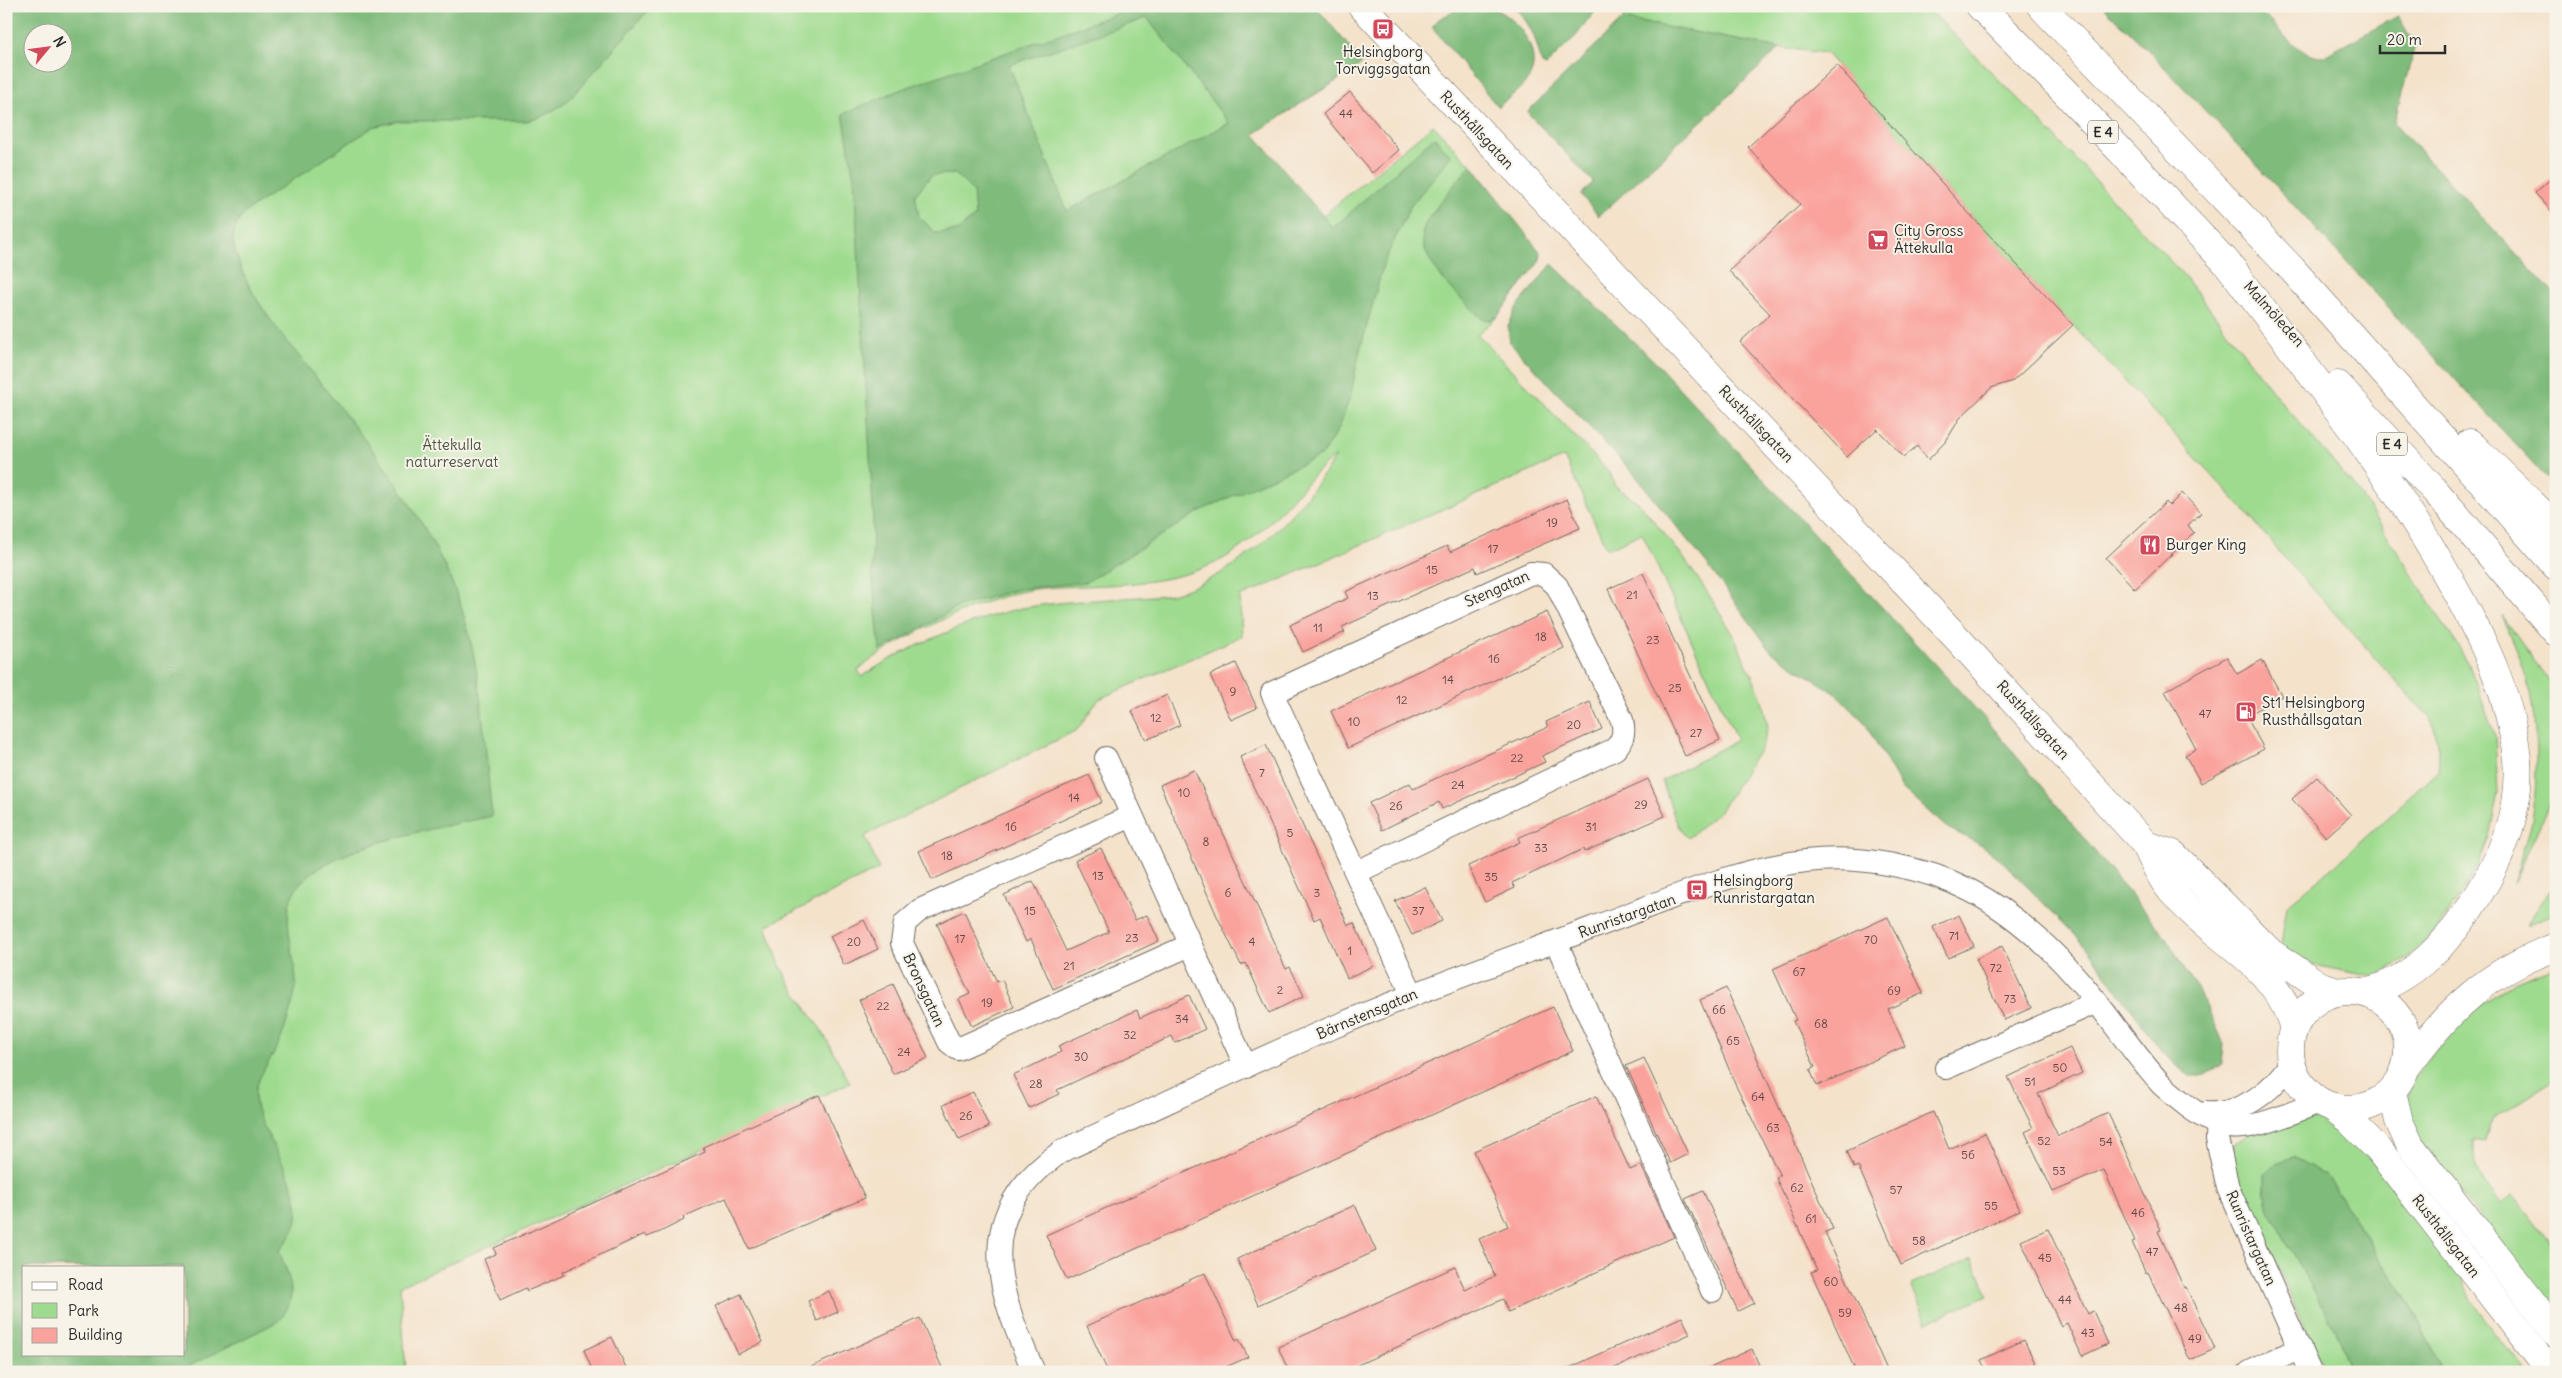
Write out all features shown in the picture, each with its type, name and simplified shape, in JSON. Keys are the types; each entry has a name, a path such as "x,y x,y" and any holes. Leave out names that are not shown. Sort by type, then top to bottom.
{"main road":[{"name":"Rusthållsgatan","path":"1362,6 1903,580 2146,845 2159,874 2175,896 2272,983 2284,1000 2294,1028"},
{"name":"Malmöleden","path":"1980,6 2224,259 2436,493 2556,632"},
{"path":"2041,6 2292,269 2556,527"},
{"path":"2224,259 2394,488 2475,625 2498,676 2511,719 2517,761 2516,791 2508,834 2494,870 2473,905 2437,948 2404,975 2364,992"},
{"path":"2292,269 2556,566"},
{"name":"Rusthållsgatan","path":"2146,845 2173,854 2271,952 2319,985 2338,991"},
{"path":"2407,1066 2408,1040 2399,1016 2384,1001 2364,992 2338,991 2323,996 2311,1004 2294,1028 2290,1045 2291,1062 2296,1078 2306,1092 2334,1106 2366,1108 2392,1092 2407,1066 2442,1022 2477,988 2500,972 2556,947"},
{"name":"Rusthållsgatan","path":"2392,1092 2399,1121 2413,1150 2556,1333"},
{"name":"Rusthållsgatan","path":"2334,1106 2378,1150 2550,1372"}],"street":[{"name":"Stengatan","path":"1357,872 1615,749 1621,742 1624,729 1622,720 1557,586 1544,574 1531,573 1272,692 1412,994"},
{"path":"1106,758 1246,1067"},
{"name":"Bronsgatan","path":"1132,816 920,910 905,923 902,942 949,1042 958,1049 1190,945"},
{"name":"Runristargatan","path":"1556,942 1720,882 1770,868 1805,861 1874,862 1922,873 1968,889 2021,923 2050,948 2097,1002 2147,1068 2179,1100 2212,1117 2224,1127 2246,1126 2334,1106"},
{"path":"1556,942 1712,1291"},
{"name":"Bärnstensgatan","path":"1034,1372 1010,1318 999,1266 1001,1230 1016,1198 1026,1183 1062,1152 1246,1067 1412,994 1556,942"},
{"path":"1946,1068 2097,1002"},
{"path":"2212,1117 2246,1104 2270,1089 2291,1062"},
{"name":"Runristargatan","path":"2212,1117 2228,1188 2310,1372"},
{"path":"2250,1372 2300,1348"}],"green space":[{"name":"Ättekulla naturreservat","path":"6,6 1271,6 1340,79 1252,134 1320,218 1433,125 1473,167 1541,257 1494,320 1477,334 1610,473 1615,486 1638,502 1681,554 1733,634 1761,696 1768,727 1762,746 1720,811 1688,838 1678,826 1662,781 1737,740 1642,533 1607,549 1564,457 1240,597 1242,636 1099,699 1077,730 865,836 879,869 766,926 780,965 790,984 822,1031 850,1083 400,1286 406,1372 6,1372","holes":["1336,456 1305,499 1268,538 1247,556 1200,584 1166,595 1055,603 1010,611 942,634 897,656 862,677 858,670 896,644 946,618 999,598 1023,591 1044,588 1148,582 1188,573 1220,561 1253,538 1323,466"]},
{"path":"6,6 652,6 567,102 544,116 528,121 398,121 373,127 251,208 238,221 234,232 235,250 241,268 259,303 390,475 423,525 450,578 461,606 475,665 480,695 492,816 411,834 347,854 320,867 300,883 290,902 288,921 296,981 295,993 288,1020 277,1047 261,1076 255,1100 262,1121 283,1163 295,1193 297,1206 297,1219 294,1228 288,1240 279,1251 289,1279 291,1296 289,1305 277,1322 177,1372 6,1372"},
{"path":"1139,6 1315,6 1363,63 1254,134 1333,228 1434,137 1451,156 1410,207 1384,262 1359,354 1351,394 1339,428 1322,455 1202,510 1086,582 1019,589 960,606 880,651 872,572 873,509 854,178 843,114 902,89","holes":["1147,18 1229,123 1067,211 1009,65","955,174 973,191 975,216 957,231 935,233 919,216 915,195 932,175"]},
{"path":"1464,6 1484,6 1506,15 1522,31 1531,50 1533,61 1530,76 1523,86 1498,107 1432,27 1439,19"},
{"path":"1513,6 1574,6 1597,9 1576,36 1546,66 1542,64 1529,26"},
{"path":"1629,6 1926,6 2034,115 2186,278 2279,399 2359,492 2468,662 2495,736 2498,793 2489,837 2476,871 2436,931 2407,959 2374,977 2313,965 2281,945 2287,905 2334,866 2438,771 2438,744 2430,718 2280,553 2248,514 1965,209 1826,53 1780,48 1623,19"},
{"path":"2102,6 2255,6 2296,46 2314,56 2322,57 2398,16 2415,45 2394,123 2556,296 2556,323 2551,328 2556,333 2556,488 2263,172 2147,49"},
{"path":"1623,19 1780,48 1599,216 1581,195 1593,182 1527,112"},
{"path":"1471,165 1541,253 1539,262 1497,317 1490,320 1482,319 1443,279 1427,255 1423,242 1425,224"},
{"path":"1552,264 1655,362 1989,723 2167,939 2208,1009 2224,1044 2222,1065 2201,1076 2190,1076 2179,1068 2161,1050 2083,943 2003,862 1981,845 1946,827 1902,788 1865,723 1835,693 1772,652 1706,563 1635,475 1510,343 1508,327 1516,308"},
{"path":"2502,616 2556,691 2556,790 2513,883 2534,810 2536,756 2534,720 2527,679"},
{"path":"2556,882 2556,913 2526,925"},
{"path":"2556,965 2556,1078 2497,1116 2491,1123 2485,1142 2473,1140 2473,1150 2480,1175 2501,1204 2513,1195 2556,1250 2556,1313 2421,1143 2405,1101 2411,1083 2425,1063 2475,1008 2515,982"},
{"path":"2306,1117 2328,1120 2370,1156 2460,1271 2470,1299 2526,1372 2443,1372 2413,1310 2326,1175 2335,1330 2351,1372 2325,1372 2234,1172 2233,1149 2235,1143 2247,1134"},
{"path":"2293,1157 2326,1175 2413,1310 2443,1372 2351,1372 2335,1330 2269,1210 2265,1189 2265,1173 2276,1163"},
{"path":"1972,1258 1988,1295 1927,1322 1911,1285"}],"building":[{"name":"City Gross Ättekulla","path":"1837,65 1965,209 2073,325 2013,381 1991,388 1960,418 1946,441 1928,460 1917,446 1904,457 1877,429 1847,457 1740,342 1770,314 1729,271 1800,204 1748,147"},
{"path":"1350,92 1399,150 1372,173 1323,114"},
{"path":"2556,174 2556,216 2535,193"},
{"name":"Burger King","path":"2182,493 2201,513 2188,525 2194,533 2135,589 2106,558 2166,502 2169,506"},
{"path":"1567,499 1580,528 1477,573 1475,567 1342,627 1345,632 1303,652 1290,625 1348,598 1345,592 1447,546 1450,552"},
{"path":"1643,573 1720,740 1685,756 1608,589"},
{"path":"1547,612 1564,648 1348,748 1331,711"},
{"path":"2227,657 2237,674 2262,660 2282,696 2246,716 2264,749 2201,783 2185,755 2196,749 2165,691"},
{"path":"1236,663 1257,708 1231,720 1210,675"},
{"path":"1167,695 1180,725 1146,740 1132,711"},
{"path":"1590,702 1602,729 1542,756 1545,762 1502,782 1442,809 1439,802 1382,830 1369,803 1410,783 1413,789 1548,727 1546,722"},
{"path":"1266,745 1348,925 1354,923 1373,966 1347,978 1320,917 1314,920 1240,757"},
{"path":"1194,770 1286,969 1290,967 1304,996 1269,1013 1246,963 1241,965 1217,916 1160,785"},
{"path":"1089,775 1102,802 932,880 919,851"},
{"path":"2317,777 2351,815 2326,837 2292,799"},
{"path":"1648,779 1665,816 1584,852 1583,849 1512,883 1515,888 1485,902 1468,866 1520,842 1518,838"},
{"path":"1101,848 1135,920 1147,915 1159,941 1053,989 1031,939 1026,942 1004,895 1033,881 1066,951 1109,932 1075,860"},
{"path":"1425,887 1442,921 1412,935 1395,901"},
{"path":"964,911 997,982 1002,980 1014,1007 972,1026 959,999 970,994 937,924"},
{"path":"1959,915 1974,946 1948,958 1933,927"},
{"path":"1888,917 1923,993 1888,1009 1905,1046 1817,1086 1810,1070 1815,1067 1793,1021 1796,1020 1773,969"},
{"path":"864,920 878,949 844,965 830,936"},
{"path":"2002,946 2031,1008 2004,1020 1976,959"},
{"path":"893,984 928,1058 893,1074 859,1000"},
{"path":"1726,988 1833,1229 1825,1232 1888,1372 1856,1372 1811,1272 1817,1270 1776,1178 1780,1176 1737,1088 1700,1000"},
{"path":"1189,995 1205,1029 1175,1043 1172,1036 1057,1090 1059,1094 1029,1108 1013,1075 1061,1052 1058,1046 1137,1010 1140,1018"},
{"path":"1553,1007 1573,1051 1067,1280 1046,1235"},
{"path":"2070,1048 2082,1073 2038,1094 2058,1136 2108,1113 2161,1230 2158,1231 2215,1349 2190,1360 2148,1272 2146,1273 2132,1242 2135,1241 2104,1170 2053,1192 2025,1132 2033,1128 2008,1077"},
{"path":"1644,1058 1688,1154 1670,1163 1626,1066"},
{"path":"973,1092 989,1127 959,1140 943,1105"},
{"path":"819,1095 865,1198 749,1249 726,1198 683,1217 684,1220 660,1232 647,1237 645,1234 563,1272 564,1275 527,1291 526,1288 500,1300 484,1259 496,1254 494,1248 705,1152 703,1147"},
{"path":"1596,1096 1630,1170 1641,1165 1674,1237 1508,1312 1503,1299 1342,1372 1289,1372 1278,1347 1455,1267 1465,1290 1495,1276 1479,1239 1508,1226 1474,1151"},
{"path":"1933,1112 1949,1149 1985,1133 2020,1210 1901,1265 1858,1166 1854,1168 1847,1151"},
{"path":"1703,1191 1754,1303 1738,1311 1685,1199"},
{"path":"1355,1205 1376,1251 1258,1305 1237,1259"},
{"path":"2048,1229 2088,1314 2093,1311 2108,1344 2082,1356 2067,1323 2061,1326 2021,1241"},
{"path":"1205,1273 1236,1341 1239,1339 1248,1357 1215,1372 1108,1372 1087,1326"},
{"path":"829,1291 838,1312 817,1321 808,1301"},
{"path":"741,1294 763,1342 738,1354 716,1306"},
{"path":"1682,1317 1690,1334 1606,1372 1560,1372"},
{"path":"920,1318 944,1372 800,1372"},
{"path":"612,1337 628,1372 593,1372 584,1350"},
{"path":"2024,1340 2037,1367 2026,1372 1987,1372 1981,1360"},
{"path":"1752,1349 1762,1372 1701,1372"}],"place":[{"name":"Helsingborg Torviggsgatan","path":"1383,29"},
{"name":"City Gross Ättekulla","path":"1878,240"},
{"name":"Burger King","path":"2150,545"},
{"name":"St1 Helsingborg Rusthållsgatan","path":"2246,712"},
{"name":"Helsingborg Runristargatan","path":"1697,890"}]}
